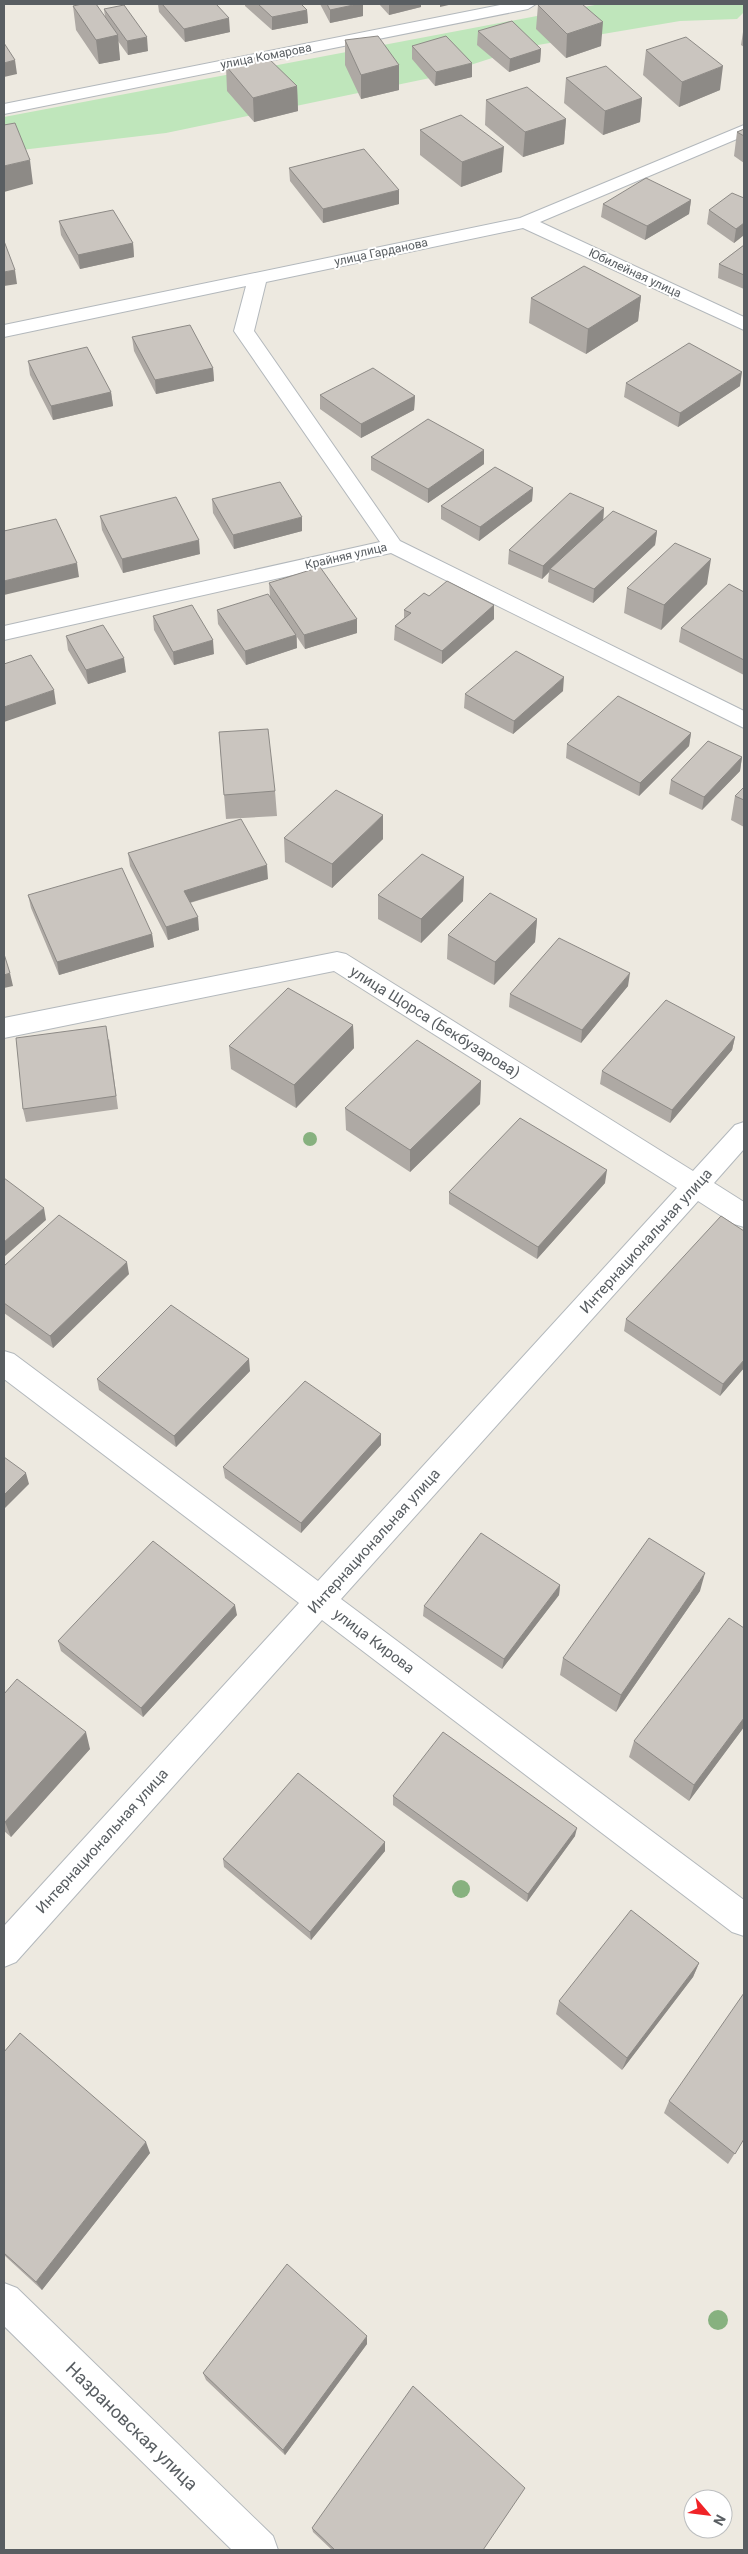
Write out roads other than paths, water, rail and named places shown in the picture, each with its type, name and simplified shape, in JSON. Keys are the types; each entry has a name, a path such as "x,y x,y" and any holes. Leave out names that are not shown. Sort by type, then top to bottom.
{"street":[{"name":"улица Комарова","path":"4,109 528,4"},
{"name":"улица Гарданова","path":"4,331 525,222 744,130"},
{"name":"Юбилейная улица","path":"525,222 744,324"},
{"path":"258,278 244,331 393,546"},
{"name":"Крайняя улица","path":"4,633 393,546 744,720"},
{"name":"улица Щорса (Бекбузарова)","path":"4,1028 337,961 744,1216"},
{"name":"Интернациональная улица","path":"4,1950 744,1132"},
{"name":"улица Кирова","path":"4,1363 744,1920"},
{"name":"Назрановская улица","path":"4,2301 260,2550"}]}
